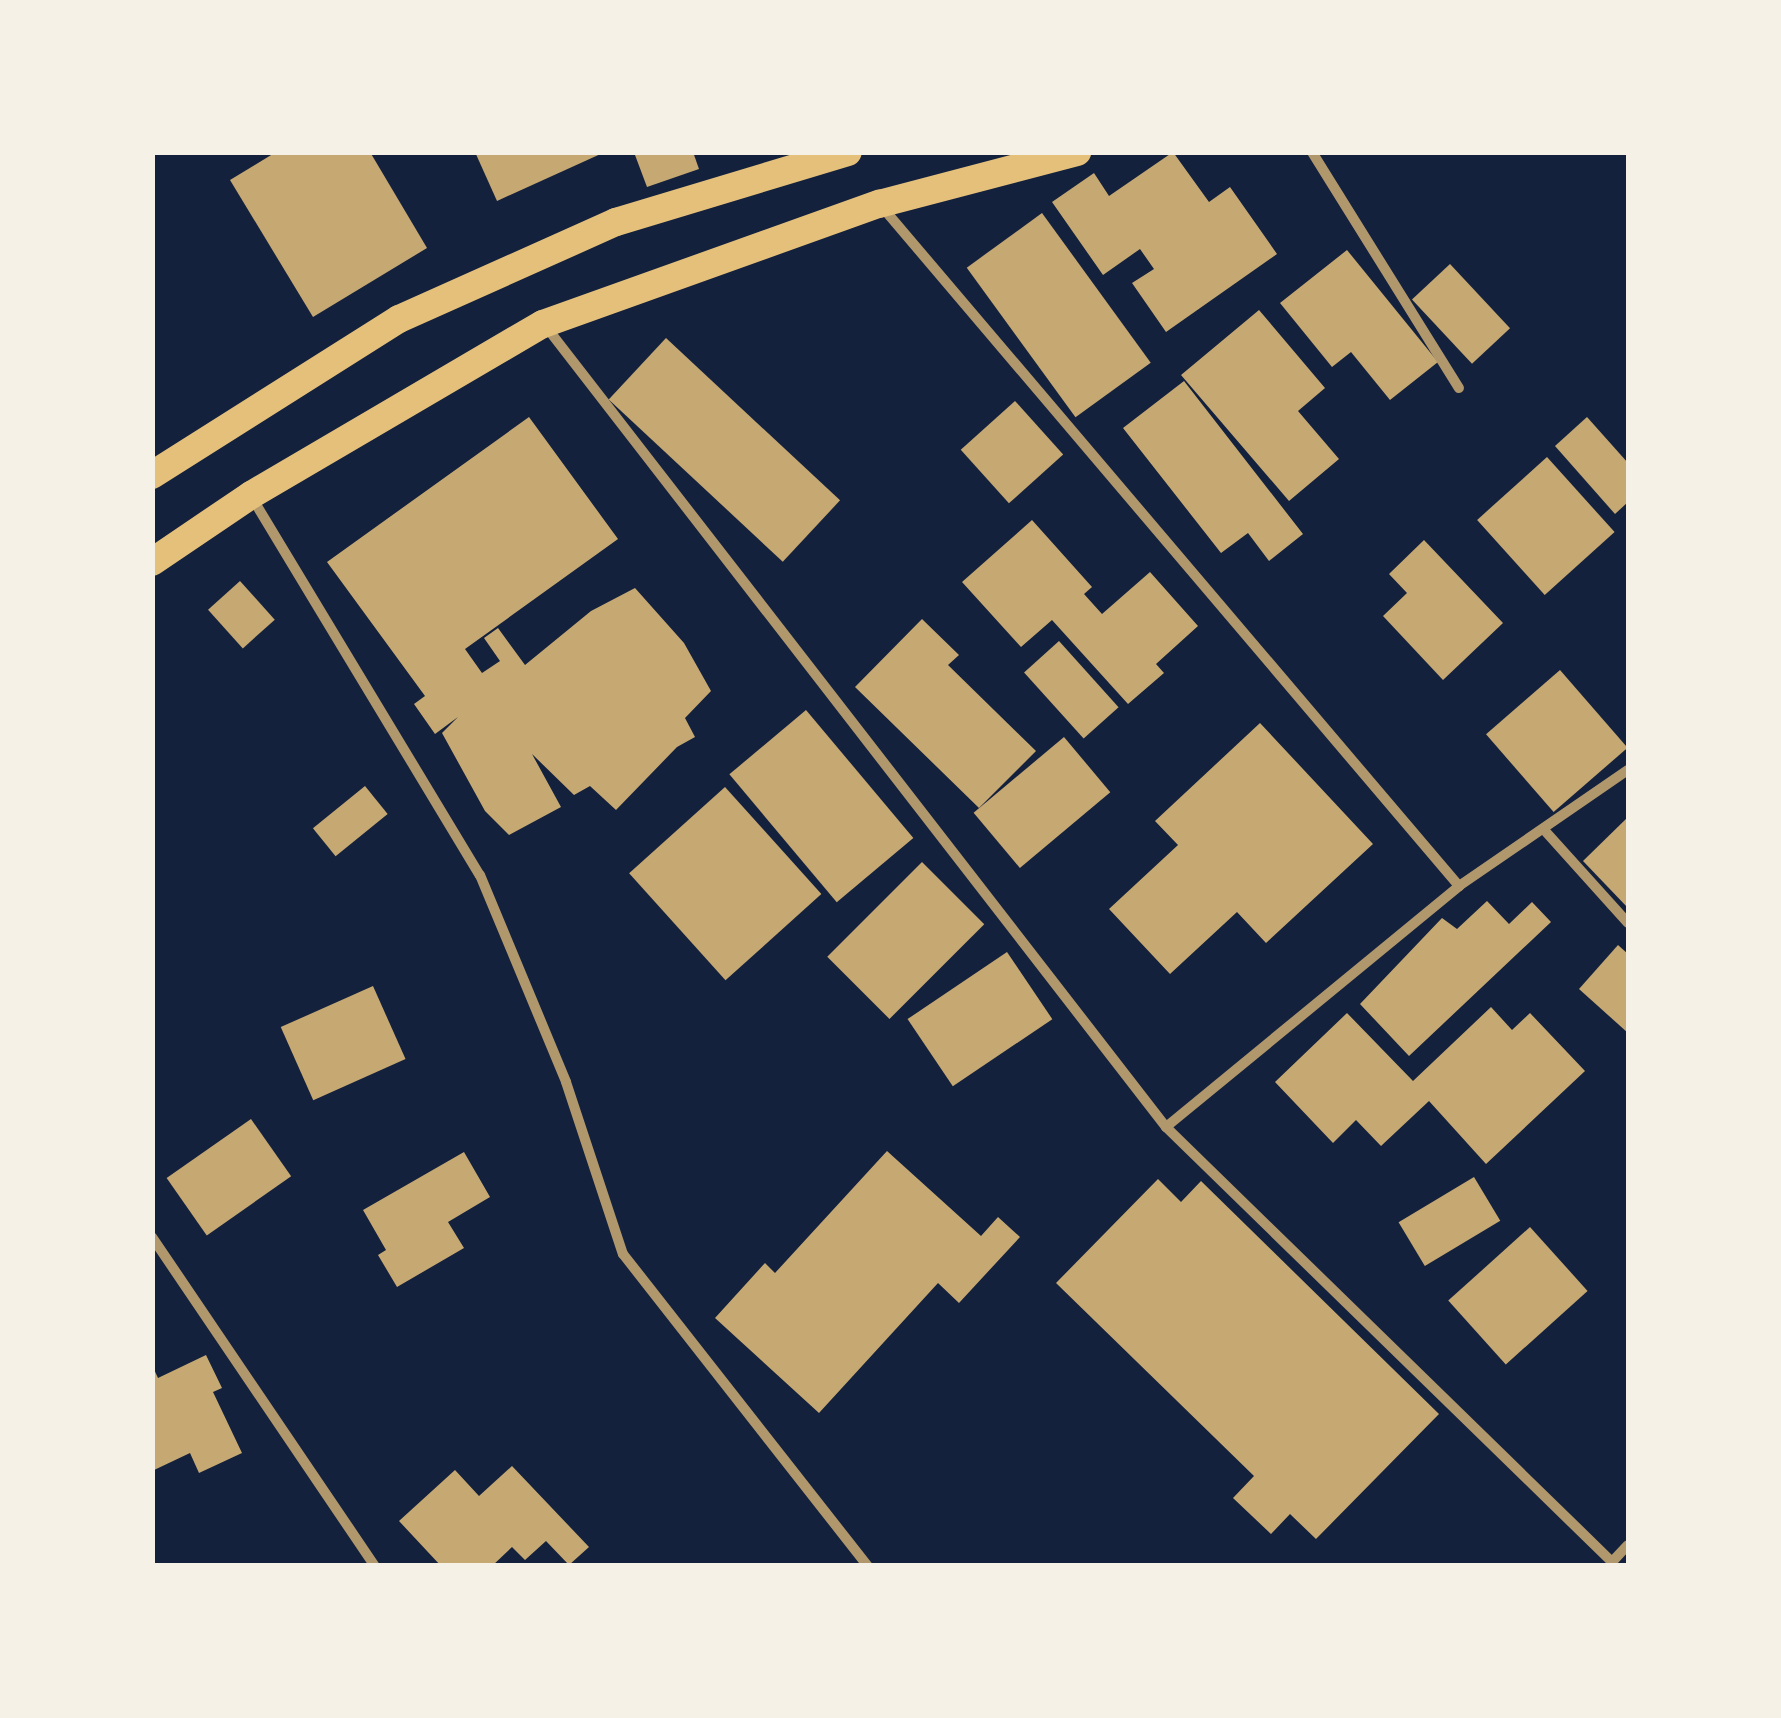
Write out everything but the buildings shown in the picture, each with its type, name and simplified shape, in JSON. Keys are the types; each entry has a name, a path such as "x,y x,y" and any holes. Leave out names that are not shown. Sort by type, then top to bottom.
{"highway":[{"path":"152,475 399,319 616,222 848,152"},
{"path":"152,562 251,495 543,324 879,204 1076,152"}],"street":[{"path":"1312,152 1459,388"},
{"path":"879,204 1459,886"},
{"path":"543,324 1166,1127 1612,1562 1628,1546"},
{"path":"251,495 480,875 566,1082 623,1254 868,1566"},
{"path":"1166,1127 1459,886 1546,832 1628,770"},
{"path":"1546,832 1628,923"},
{"path":"152,1237 157,1254 375,1566"}]}
